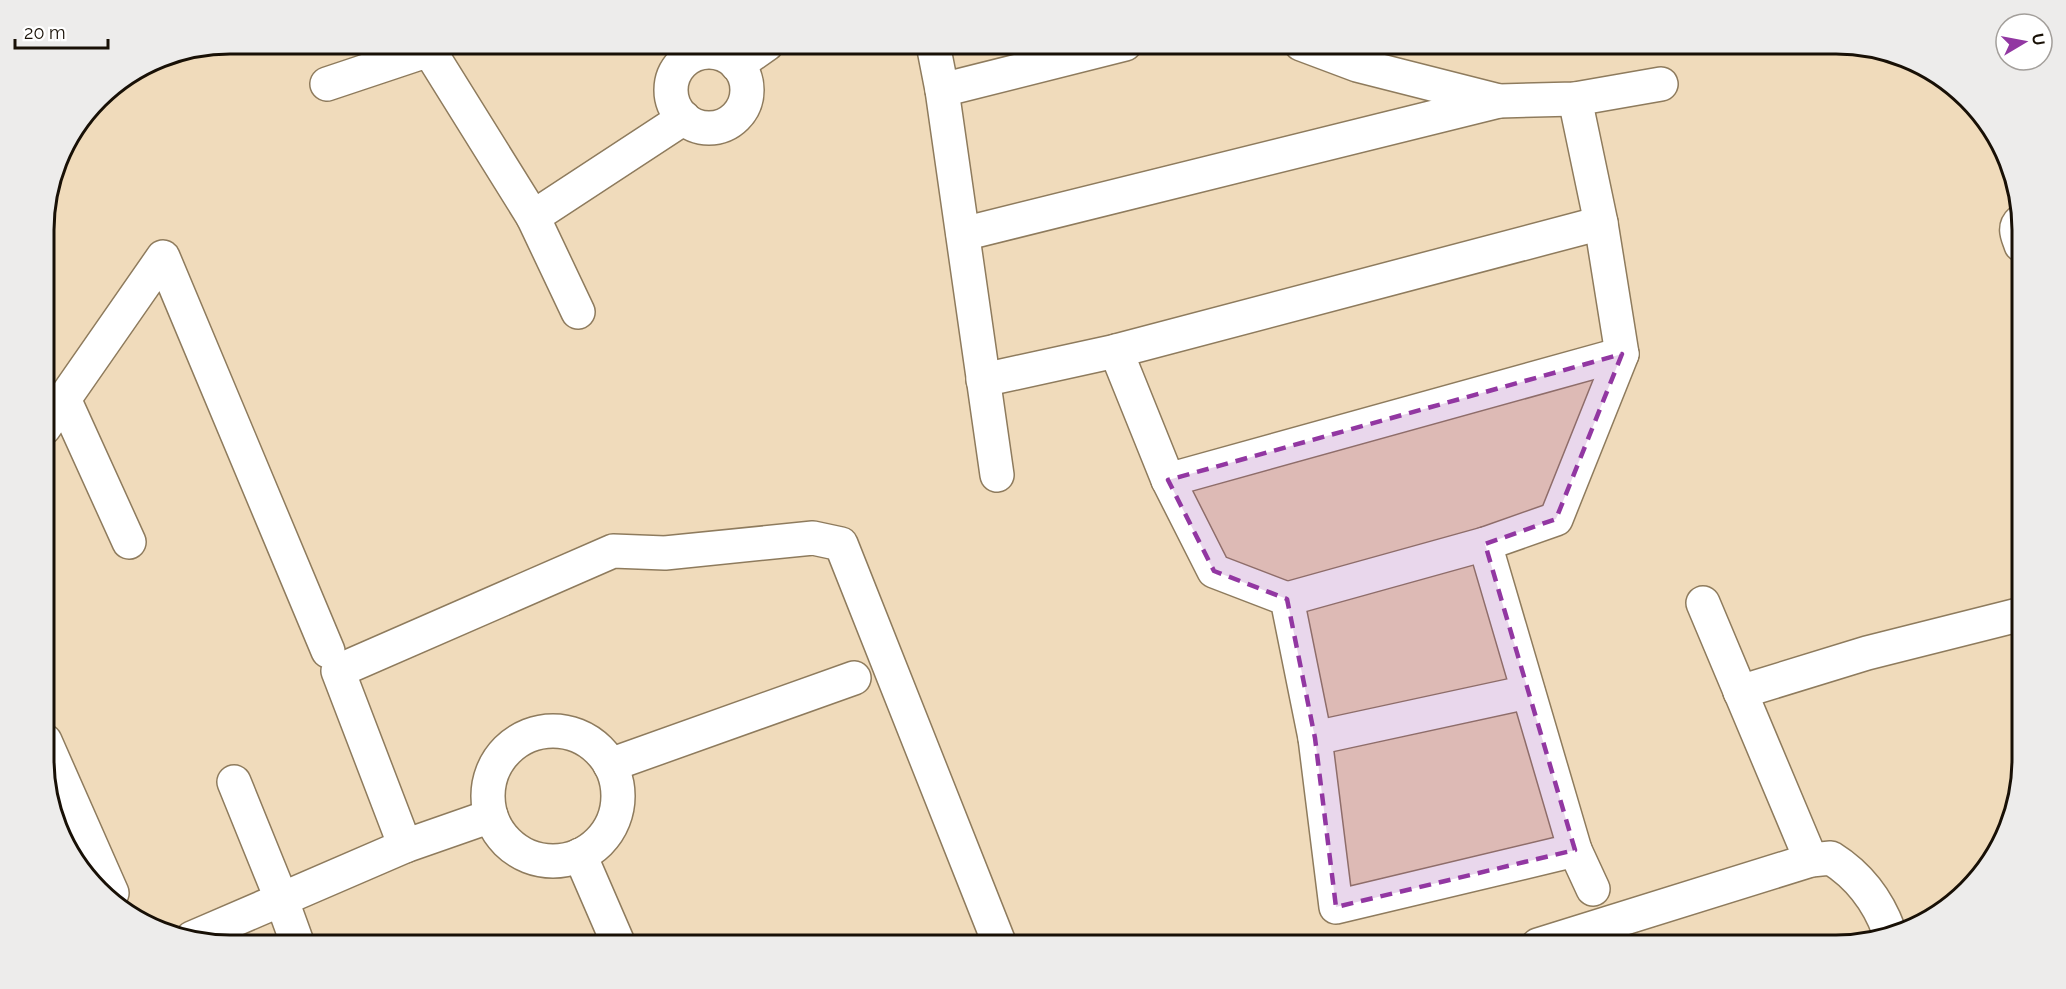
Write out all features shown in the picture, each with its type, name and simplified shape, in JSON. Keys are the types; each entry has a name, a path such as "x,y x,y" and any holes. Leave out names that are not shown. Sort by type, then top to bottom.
{"street":[{"path":"327,84 417,54"},
{"path":"431,54 533,217 578,312"},
{"path":"698,54 671,55 671,93 675,107 684,118 696,126 710,128 724,125 736,117 744,105 747,91 745,77 737,65 726,56 719,54"},
{"path":"737,65 753,54"},
{"path":"935,54 997,475"},
{"path":"942,90 1085,54"},
{"path":"1328,54 1357,65 1499,101"},
{"path":"963,234 1499,101 1575,99 1661,84"},
{"path":"1116,351 1168,480 1214,571 1287,599 1485,544 1556,519 1622,354 1601,223 1575,99"},
{"path":"533,217 684,118"},
{"path":"983,380 1116,351 1601,223"},
{"path":"54,415 163,257 328,651"},
{"path":"1168,480 1622,354"},
{"path":"65,401 129,542"},
{"path":"405,846 338,671 613,551 665,553 813,538 841,544 996,935"},
{"path":"1485,544 1575,850 1593,889"},
{"path":"1287,599 1315,738 1336,907 1575,850"},
{"path":"1703,603 1811,860"},
{"path":"1740,692 1867,652 2012,616"},
{"path":"610,765 854,678"},
{"path":"1315,738 1528,692"},
{"path":"560,731 581,736 598,749 610,765 617,786 617,807 610,826 597,843 580,855 559,861 537,859 517,850 502,836 491,816 488,794 492,773 503,754 519,739 539,732 560,731"},
{"path":"54,762 108,885"},
{"path":"234,782 294,935"},
{"path":"203,933 405,846 491,816"},
{"path":"580,855 614,935"},
{"path":"1570,935 1811,860 1831,858 1856,876 1884,917 1888,927"}],"highlighted area":[{"path":"1622,354 1556,519 1485,544 1575,850 1336,907 1315,738 1287,599 1214,571 1168,480"}]}
